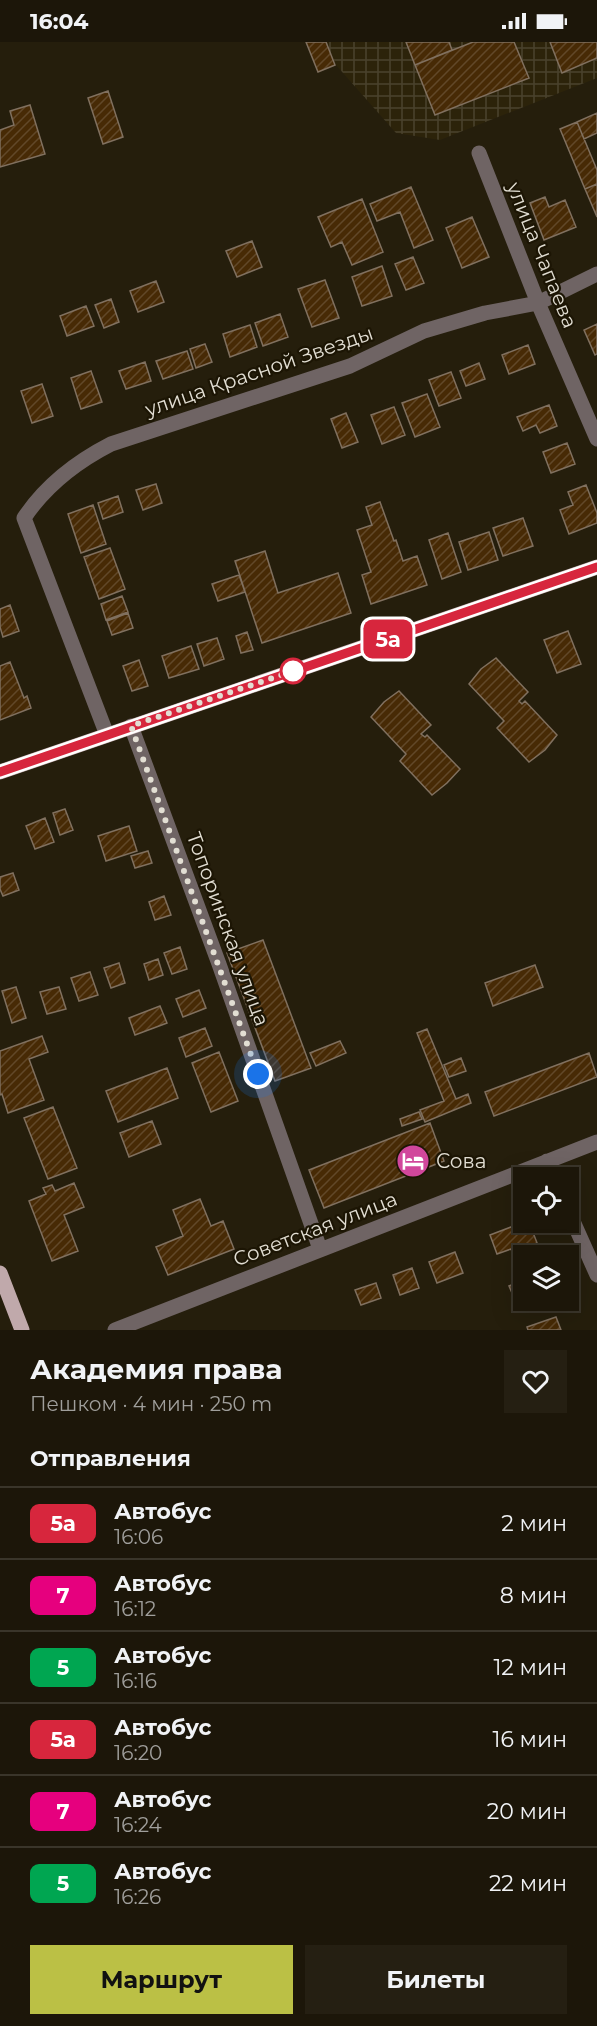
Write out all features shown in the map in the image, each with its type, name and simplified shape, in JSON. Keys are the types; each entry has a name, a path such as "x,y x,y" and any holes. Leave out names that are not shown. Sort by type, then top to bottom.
{"main road":[{"path":"0,772 597,567"},
{"path":"0,1273 22,1330"}],"street":[{"name":"улица Чапаева","path":"478,153 538,303 597,439"},
{"name":"улица Красной Звезды","path":"106,735 24,519 36,500 54,481 89,455 111,444 350,366 424,331 485,313 538,303 597,274"},
{"name":"Топоринская улица","path":"131,726 219,964 320,1250"},
{"name":"Советская улица","path":"116,1330 136,1326 320,1250 597,1142"},
{"path":"547,1161 549,1167"},
{"path":"578,1233 597,1275"}],"shaded area":[{"path":"326,42 597,42 597,78 440,140 396,133 336,65"}],"building":[{"path":"306,42 326,42 335,65 318,72"},
{"path":"406,42 449,42 452,50 415,65"},
{"path":"473,42 514,42 529,78 435,115 415,65"},
{"path":"550,42 597,42 597,58 562,73"},
{"path":"108,91 123,137 103,144 88,98"},
{"path":"30,105 45,154 0,167 0,130 14,125 10,111"},
{"path":"597,113 597,133 584,139 577,122"},
{"path":"577,122 597,170 597,184 585,189 560,129"},
{"path":"597,184 597,217 585,189"},
{"path":"411,187 433,240 414,248 400,212 377,221 370,204"},
{"path":"545,197 549,207 565,200 576,227 544,240 530,203"},
{"path":"362,199 383,252 352,265 342,242 331,247 318,217"},
{"path":"472,217 489,257 462,268 446,228"},
{"path":"252,241 262,267 237,277 226,251"},
{"path":"413,257 424,283 406,290 395,264"},
{"path":"382,266 392,296 362,306 352,277"},
{"path":"325,280 339,318 312,327 298,289"},
{"path":"156,281 164,302 138,312 130,291"},
{"path":"111,299 119,322 104,328 95,305"},
{"path":"86,306 94,326 67,336 60,316"},
{"path":"280,314 288,337 263,346 255,323"},
{"path":"597,324 597,354 595,355 584,330"},
{"path":"250,325 257,347 230,357 223,334"},
{"path":"205,344 212,362 196,368 190,349"},
{"path":"528,345 535,364 509,374 502,355"},
{"path":"187,351 193,369 163,379 156,361"},
{"path":"145,362 151,381 126,389 119,371"},
{"path":"479,363 485,379 466,386 460,371"},
{"path":"91,371 102,402 81,409 71,378"},
{"path":"451,372 461,398 439,406 429,380"},
{"path":"42,384 53,416 32,423 21,391"},
{"path":"427,394 440,427 415,437 402,403"},
{"path":"549,405 557,426 540,433 536,425 523,431 517,417"},
{"path":"394,407 405,435 382,444 371,415"},
{"path":"346,413 358,442 342,448 331,419"},
{"path":"567,443 575,464 551,473 543,452"},
{"path":"156,484 162,503 143,510 136,490"},
{"path":"586,485 597,513 597,523 569,534 560,510 573,505 568,492"},
{"path":"118,496 123,512 103,519 98,503"},
{"path":"380,502 403,561 417,556 427,585 371,604 362,575 371,572 357,530 372,525 366,507"},
{"path":"93,505 106,544 81,553 68,514"},
{"path":"523,518 533,546 503,556 493,528"},
{"path":"489,532 498,560 468,570 459,542"},
{"path":"448,533 461,572 442,579 429,540"},
{"path":"110,548 125,589 99,599 84,557"},
{"path":"265,551 278,593 338,573 351,613 262,643 235,561"},
{"path":"239,575 245,592 218,601 212,584"},
{"path":"122,596 128,612 106,620 101,604"},
{"path":"10,605 19,631 3,637 0,627 0,609"},
{"path":"128,613 133,628 112,635 107,621"},
{"path":"568,631 581,664 557,673 544,640"},
{"path":"247,632 253,650 241,653 236,636"},
{"path":"217,638 224,659 204,666 197,644"},
{"path":"191,646 199,669 169,678 162,656"},
{"path":"496,658 528,692 519,701 522,704 525,701 557,735 545,750 529,762 497,728 504,721 469,684 481,669"},
{"path":"139,660 148,686 132,691 123,666"},
{"path":"10,662 24,698 27,696 31,708 0,720 0,666"},
{"path":"399,691 431,725 421,734 425,737 427,735 460,769 432,795 400,761 406,754 371,717 384,702"},
{"path":"65,809 73,830 60,835 53,813"},
{"path":"45,818 54,842 35,849 26,826"},
{"path":"129,826 137,851 106,861 98,836"},
{"path":"148,851 152,863 135,868 131,856"},
{"path":"13,873 19,890 3,896 0,889 0,877"},
{"path":"164,896 171,915 155,920 149,902"},
{"path":"263,940 311,1068 275,1081 227,953"},
{"path":"180,947 187,969 172,974 164,953"},
{"path":"158,959 163,975 149,980 144,964"},
{"path":"119,963 125,983 111,988 104,968"},
{"path":"535,965 543,987 493,1006 485,983"},
{"path":"90,972 98,995 79,1001 71,978"},
{"path":"16,987 26,1018 12,1023 2,991"},
{"path":"59,987 66,1009 47,1014 40,992"},
{"path":"199,990 206,1008 183,1017 176,999"},
{"path":"160,1006 167,1023 135,1035 129,1018"},
{"path":"205,1028 212,1046 186,1057 179,1038"},
{"path":"427,1029 456,1099 468,1094 471,1103 425,1122 420,1110 444,1101 417,1033"},
{"path":"42,1036 48,1052 29,1059 44,1100 8,1113 2,1094 0,1095 0,1051"},
{"path":"340,1041 346,1053 316,1066 310,1053"},
{"path":"219,1052 238,1101 211,1112 192,1063"},
{"path":"589,1053 597,1077 494,1116 485,1092"},
{"path":"461,1058 466,1071 449,1077 444,1065"},
{"path":"167,1068 178,1098 118,1122 106,1091"},
{"path":"53,1107 77,1168 48,1179 24,1118"},
{"path":"419,1112 422,1119 402,1126 400,1119"},
{"path":"152,1121 161,1144 129,1157 120,1133"},
{"path":"430,1123 444,1161 324,1208 309,1170"},
{"path":"74,1183 84,1207 64,1215 78,1251 52,1261 29,1201 46,1194 43,1188 52,1185 55,1191"},
{"path":"200,1199 211,1226 223,1221 234,1249 168,1275 156,1247 183,1236 173,1210"},
{"path":"513,1226 513,1233 533,1233 538,1245 513,1245 513,1254 511,1249 497,1254 490,1235"},
{"path":"455,1252 463,1273 437,1283 429,1262"},
{"path":"412,1268 419,1288 400,1295 393,1275"},
{"path":"376,1283 381,1298 361,1305 355,1290"},
{"path":"556,1317 561,1330 528,1330 527,1327"}],"bus line":[{"name":"5а","path":"0,772 597,567"}],"place":[{"name":"Сова","path":"413,1161"}],"route":[{"path":"258,1074 131,726 293,671"}]}
